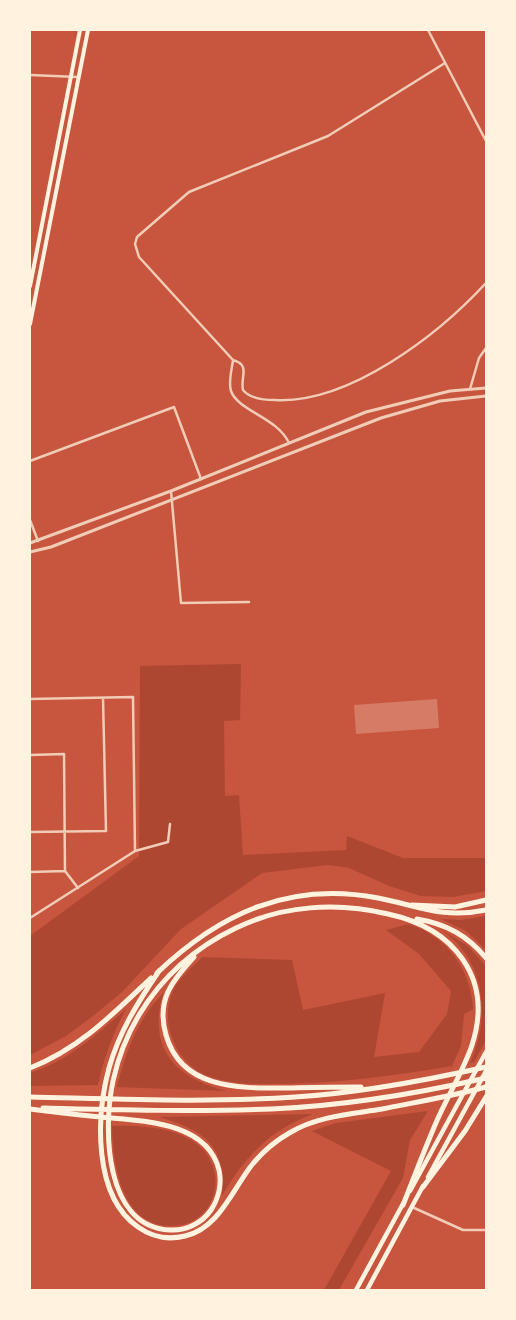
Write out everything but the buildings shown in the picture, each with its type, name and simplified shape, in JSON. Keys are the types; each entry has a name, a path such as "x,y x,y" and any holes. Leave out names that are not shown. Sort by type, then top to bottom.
{"highway":[{"path":"30,1068 54,1058 80,1042 179,952 204,933 237,915 269,903 307,894 333,892 368,896 448,914 486,910"},
{"path":"407,904 455,907 486,900"},
{"path":"30,1108 81,1115 132,1120 176,1129 194,1137 211,1151 219,1170 220,1188 213,1207 199,1222 188,1228 167,1230 147,1224 133,1213 122,1198 110,1159 108,1126 112,1084 122,1052 132,1028 161,984 172,972 200,950 242,925 271,914 298,909 359,908 433,922 455,930 472,942 486,958"},
{"path":"403,1205 438,1117 468,1055 475,1031 478,1008 474,981 458,951 430,928 404,918"},
{"path":"200,950 173,980 168,989 164,1009 165,1029 170,1046 190,1071 211,1082 238,1087 381,1087"},
{"path":"159,971 133,1010 114,1052 105,1084 101,1114 104,1162 112,1195 124,1214 147,1233 174,1238 186,1236 204,1228 220,1212 258,1158 272,1144 302,1126 330,1118 486,1087"},
{"path":"30,1097 132,1099 269,1098 381,1087 486,1067"},
{"path":"30,1108 132,1110 281,1108 351,1102 420,1092 486,1078"},
{"path":"423,1186 465,1131 486,1097"}],"main road":[{"path":"30,286 80,30"},
{"path":"30,324 88,30"},
{"path":"356,1290 486,1052"},
{"path":"367,1290 486,1071"}],"street":[{"path":"428,30 486,141"},
{"path":"445,63 328,136 190,192 137,237 135,244 139,257 233,360 242,364 244,367 243,390 251,397 283,401 331,391 361,379 390,363 466,304 486,283"},
{"path":"30,75 78,77"},
{"path":"470,389 479,358 486,348"},
{"path":"233,360 230,382 231,391 236,399 280,428 289,444"},
{"path":"30,543 171,491 366,412 450,391 486,388"},
{"path":"30,552 51,547 381,418 440,401 486,396"},
{"path":"30,461 174,407 201,479"},
{"path":"171,491 181,603 249,602"},
{"path":"30,520 38,541"},
{"path":"30,700 133,697 135,851"},
{"path":"30,832 106,831 103,698"},
{"path":"30,755 64,754 65,871 78,888"},
{"path":"30,918 135,851 168,842 170,824"},
{"path":"30,872 65,871"},
{"path":"412,1207 463,1230 486,1230"}],"shaded area":[{"path":"241,664 240,720 224,721 225,796 239,795 243,855 346,850 347,836 403,858 486,858 486,891 453,897 421,896 389,886 349,868 328,865 262,873 181,929 122,992 93,1016 66,1036 30,1055 30,936 139,856 140,666"},
{"path":"486,916 486,950 466,931 441,919 460,920"},
{"path":"409,924 435,937 445,946 455,956 468,981 473,1009 464,1014 461,1046 452,1066 319,1083 239,1083 224,1081 201,1073 191,1066 176,1047 171,1036 169,1024 170,1000 180,980 202,957 292,960 303,1010 385,993 374,1057 419,1052 447,1014 451,991 419,954 386,930"},
{"path":"440,929 468,946 486,966 486,1040 474,1062 470,1063 481,1027 482,1008 480,990 475,972 467,956 455,941"},
{"path":"163,993 159,1012 159,1030 162,1044 169,1057 192,1078 226,1091 117,1087 124,1061 139,1026"},
{"path":"126,1009 109,1046 98,1085 30,1086 30,1073 44,1068 69,1054 93,1037"},
{"path":"428,1111 410,1140 403,1178 339,1290 324,1290 391,1171 312,1131 336,1123"},
{"path":"313,1114 298,1120 271,1136 240,1169 222,1196 223,1179 221,1164 216,1152 209,1143 189,1128 160,1117"},
{"path":"112,1126 159,1129 189,1139 201,1148 210,1160 215,1175 215,1190 208,1207 202,1215 190,1222 171,1226 154,1223 141,1216 123,1190 115,1158"}]}
